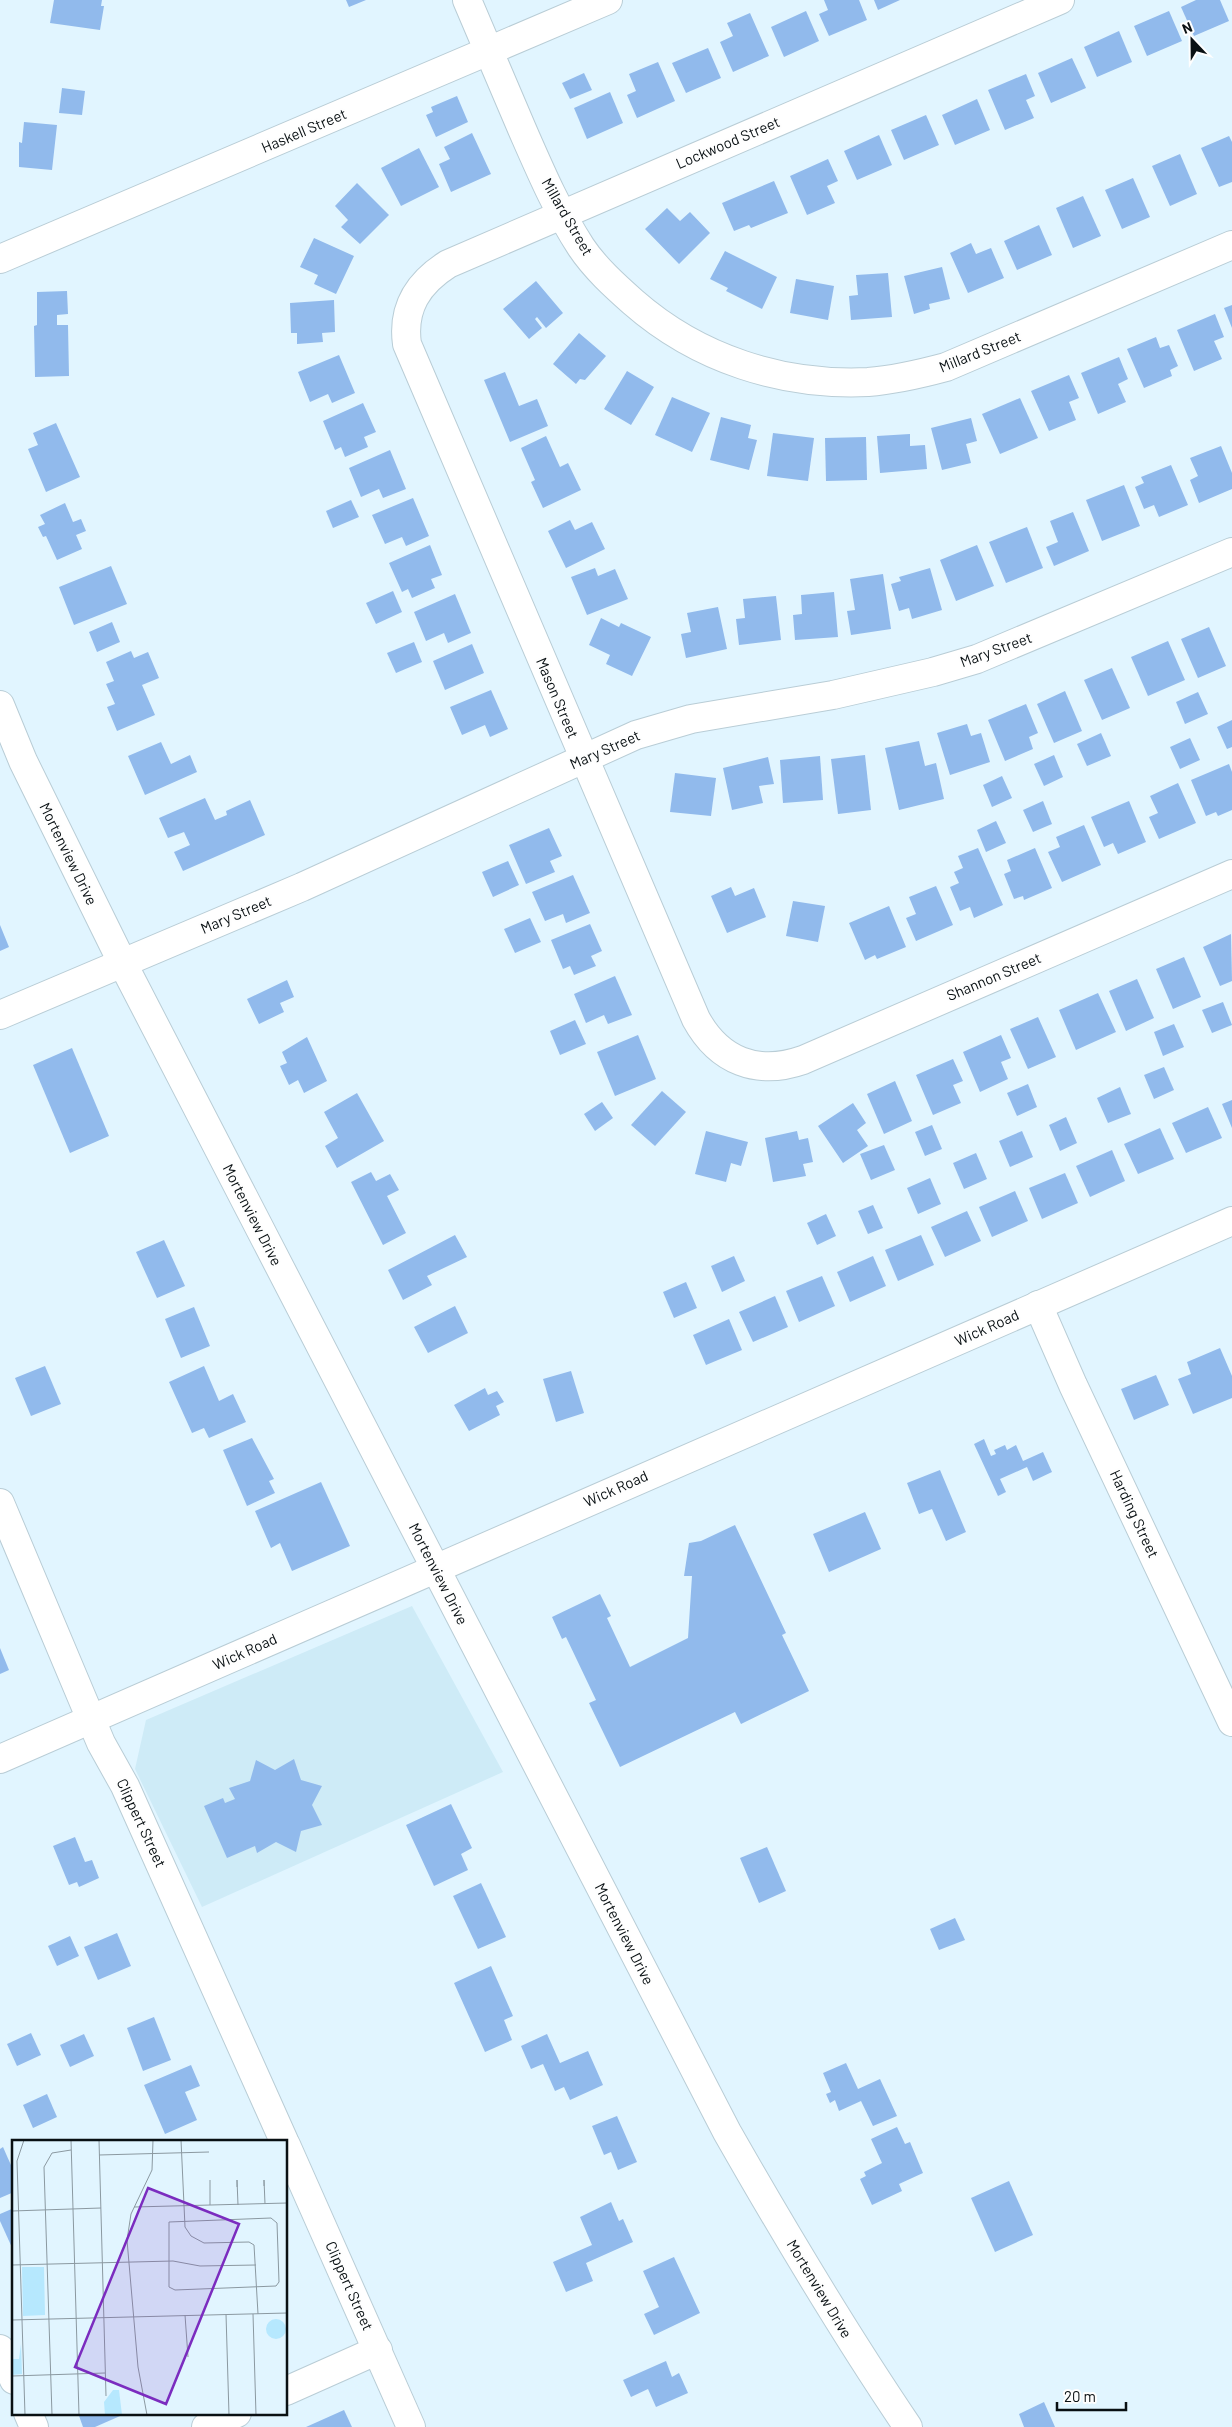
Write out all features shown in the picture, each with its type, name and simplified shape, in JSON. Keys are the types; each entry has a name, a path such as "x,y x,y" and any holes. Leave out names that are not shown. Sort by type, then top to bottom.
{"street":[{"path":"467,0 489,52"},
{"name":"Haskell Street","path":"0,259 608,0"},
{"name":"Lockwood Street","path":"410,305 423,282 448,264 1060,0"},
{"name":"Millard Street","path":"489,52 550,193 582,249 616,287 653,320 690,343 734,362 781,376 830,382 888,379 946,367 1232,245"},
{"name":"Mason Street","path":"410,305 405,331 410,357 703,1031 719,1049 734,1059 752,1064"},
{"name":"Mary Street","path":"0,1015 302,887 636,735 691,719 833,695 933,672 977,659 1232,552"},
{"name":"Mortenview Drive","path":"0,705 23,761 123,964 726,2132 798,2257 866,2365 908,2427"},
{"name":"Shannon Street","path":"752,1064 775,1067 803,1060 1232,874"},
{"name":"Wick Road","path":"0,1758 1232,1222"},
{"name":"Harding Street","path":"1038,1305 1232,1722"},
{"name":"Clippert Street","path":"0,1504 91,1720 125,1786 284,2140"},
{"name":"Clippert Street","path":"288,2149 411,2427"},
{"path":"0,2349 12,2376"},
{"path":"288,2390 378,2350"},
{"path":"28,2414 34,2427"},
{"path":"206,2427 235,2414"}],"shaded area":[{"path":"412,1606 503,1772 202,1907 135,1769 146,1720"}],"building":[{"path":"54,0 102,0 101,6 104,6 100,30 50,23"},
{"path":"346,0 366,0 349,7"},
{"path":"824,0 859,0 867,20 829,36 819,14 828,10"},
{"path":"874,0 900,0 878,10"},
{"path":"1196,0 1220,0 1229,21 1194,36 1181,7"},
{"path":"806,11 819,41 784,57 771,27"},
{"path":"1169,11 1182,41 1147,56 1134,26"},
{"path":"750,13 769,56 733,72 720,42 733,36 727,23"},
{"path":"1119,31 1132,62 1097,77 1084,47"},
{"path":"708,48 721,78 686,93 672,63"},
{"path":"1072,58 1086,88 1051,103 1038,73"},
{"path":"658,62 675,101 637,118 627,95 636,91 629,74"},
{"path":"584,73 592,90 570,99 562,83"},
{"path":"1026,74 1035,96 1026,100 1034,118 1005,130 988,90"},
{"path":"62,88 85,91 82,115 59,113"},
{"path":"610,92 623,123 587,139 574,108"},
{"path":"457,96 468,122 436,137 426,115 433,112 431,107"},
{"path":"977,99 990,130 955,145 942,115"},
{"path":"926,115 939,145 904,160 891,130"},
{"path":"24,122 57,125 52,170 19,167 19,142 22,143"},
{"path":"472,133 491,174 451,192 439,164 450,159 444,147"},
{"path":"879,135 892,165 857,180 844,151"},
{"path":"1229,136 1232,142 1232,182 1219,187 1201,148"},
{"path":"419,148 439,187 401,206 381,168"},
{"path":"1180,154 1197,194 1170,206 1152,166"},
{"path":"828,159 838,181 827,186 835,203 807,215 790,176"},
{"path":"1133,178 1150,217 1122,229 1105,190"},
{"path":"774,181 788,213 751,228 749,225 734,231 722,203"},
{"path":"357,183 389,215 360,244 341,227 348,220 335,206"},
{"path":"1083,196 1101,236 1073,248 1056,208"},
{"path":"667,208 680,221 690,212 710,233 679,264 645,229"},
{"path":"1039,225 1052,255 1017,270 1004,241"},
{"path":"314,238 354,256 336,294 314,284 318,275 300,267"},
{"path":"971,243 976,254 991,248 1004,278 968,293 950,253"},
{"path":"725,251 777,277 762,309 726,291 728,288 710,279"},
{"path":"942,267 950,299 929,304 930,309 914,314 904,276"},
{"path":"888,273 892,317 851,320 849,296 858,295 856,275"},
{"path":"796,279 834,286 828,320 790,313"},
{"path":"536,281 563,313 546,328 537,317 535,319 542,328 529,339 503,309"},
{"path":"67,291 68,314 57,315 57,325 68,325 69,376 35,377 34,326 37,325 37,292"},
{"path":"334,300 335,332 322,333 323,342 297,344 297,333 291,333 290,303"},
{"path":"1232,305 1232,328 1224,308"},
{"path":"1215,314 1224,337 1214,341 1222,359 1194,371 1177,330"},
{"path":"579,333 606,356 585,380 580,379 576,384 553,364"},
{"path":"1156,337 1160,348 1169,345 1178,366 1170,370 1172,376 1144,388 1127,349"},
{"path":"339,355 355,393 332,403 328,394 310,402 298,372"},
{"path":"1119,357 1128,379 1118,384 1126,402 1098,414 1081,373"},
{"path":"627,371 654,387 631,425 604,409"},
{"path":"505,372 519,406 537,399 548,426 510,442 484,380"},
{"path":"1069,375 1079,398 1069,402 1076,420 1049,431 1031,391"},
{"path":"672,397 710,413 692,452 655,435"},
{"path":"1020,398 1038,438 1000,454 982,414"},
{"path":"363,403 376,432 364,437 368,447 345,457 341,447 335,450 323,421"},
{"path":"721,417 751,425 748,438 757,440 749,470 710,460"},
{"path":"971,418 977,441 966,444 971,463 942,470 931,428"},
{"path":"56,423 80,477 46,492 28,449 38,445 33,433"},
{"path":"773,433 814,438 808,481 767,476"},
{"path":"910,434 910,446 925,445 927,469 880,473 877,436"},
{"path":"546,436 560,467 568,463 581,490 543,508 531,482 535,480 521,448"},
{"path":"866,437 867,480 826,481 825,438"},
{"path":"1221,446 1232,473 1232,489 1199,503 1190,480 1198,476 1190,458"},
{"path":"390,450 406,489 383,498 379,489 361,497 349,468"},
{"path":"1171,465 1188,505 1159,517 1154,505 1144,509 1135,487 1144,483 1141,477"},
{"path":"1124,485 1140,526 1102,541 1086,500"},
{"path":"413,498 429,536 406,546 402,537 385,544 372,515"},
{"path":"351,500 359,517 333,528 326,511"},
{"path":"65,503 73,522 81,519 86,531 76,535 82,549 57,560 46,536 43,537 38,527 45,524 40,515"},
{"path":"1073,512 1089,551 1054,566 1046,547 1058,542 1050,521"},
{"path":"570,520 575,530 592,522 605,549 566,568 548,531"},
{"path":"1027,527 1043,568 1006,583 989,542"},
{"path":"430,545 442,575 431,579 435,588 412,598 408,589 402,592 389,563"},
{"path":"977,545 994,586 956,601 940,560"},
{"path":"111,566 127,604 74,625 59,587"},
{"path":"595,568 598,576 615,569 628,599 587,615 571,577"},
{"path":"930,568 942,610 912,619 909,608 899,611 891,584 901,581 899,577"},
{"path":"883,574 891,629 851,635 847,611 855,610 850,579"},
{"path":"393,591 402,612 376,624 366,603"},
{"path":"834,592 838,637 795,640 793,615 802,614 801,595"},
{"path":"455,594 471,633 448,643 444,633 426,641 414,612"},
{"path":"776,596 781,640 739,645 736,619 745,618 743,599"},
{"path":"718,607 727,649 686,658 681,634 691,632 687,613"},
{"path":"601,618 619,627 621,623 651,637 632,676 606,664 610,655 589,645"},
{"path":"112,622 120,642 97,652 89,632"},
{"path":"1209,627 1226,666 1198,678 1181,639"},
{"path":"1168,641 1185,680 1148,696 1131,657"},
{"path":"414,642 422,662 396,673 387,653"},
{"path":"472,644 484,673 445,690 433,661"},
{"path":"131,651 134,658 148,652 159,678 142,685 155,715 117,731 107,707 115,704 106,684 114,681 106,662"},
{"path":"1112,668 1130,708 1102,720 1084,680"},
{"path":"491,690 508,729 490,737 485,725 462,735 450,707"},
{"path":"1065,691 1082,731 1054,743 1037,704"},
{"path":"1198,692 1208,714 1185,724 1176,702"},
{"path":"1026,704 1038,733 1029,737 1033,749 1005,761 988,720"},
{"path":"1232,720 1232,747 1227,749 1217,727"},
{"path":"967,724 971,736 981,733 990,762 950,775 937,733"},
{"path":"1101,733 1111,756 1087,766 1077,744"},
{"path":"1190,738 1200,760 1180,769 1170,747"},
{"path":"919,741 925,766 936,763 944,799 899,810 885,748"},
{"path":"161,742 171,764 190,755 197,772 145,795 128,756"},
{"path":"865,755 871,810 838,814 831,759"},
{"path":"1054,755 1063,777 1044,786 1034,764"},
{"path":"820,756 823,800 783,803 780,760"},
{"path":"768,757 774,784 759,786 763,803 732,810 723,768"},
{"path":"1229,764 1232,772 1232,810 1218,816 1216,812 1206,816 1191,780"},
{"path":"675,773 716,778 711,816 670,812"},
{"path":"1002,776 1012,798 992,807 983,785"},
{"path":"1178,783 1196,823 1159,839 1149,817 1158,813 1150,796"},
{"path":"205,798 215,820 227,815 226,811 250,800 265,835 183,871 174,852 190,845 184,832 168,838 159,818"},
{"path":"1043,801 1052,824 1033,832 1023,810"},
{"path":"1129,801 1146,842 1118,854 1113,843 1104,847 1091,817"},
{"path":"996,821 1006,843 986,852 977,830"},
{"path":"1084,825 1101,865 1062,882 1048,852 1060,847 1056,837"},
{"path":"549,828 562,856 550,861 555,872 526,884 509,845"},
{"path":"978,848 1003,905 974,918 970,907 960,911 950,887 959,883 954,872 963,868 958,856"},
{"path":"1035,848 1052,888 1024,900 1023,896 1014,899 1004,874 1011,871 1007,860"},
{"path":"508,861 519,885 493,897 482,872"},
{"path":"573,875 590,913 566,923 563,914 545,921 532,892"},
{"path":"936,886 953,925 916,941 906,918 916,914 909,897"},
{"path":"731,887 735,896 754,888 766,917 727,933 711,896"},
{"path":"793,901 825,906 818,942 786,936"},
{"path":"889,906 906,947 877,959 875,955 865,960 849,923"},
{"path":"530,918 541,942 515,953 504,929"},
{"path":"590,924 602,951 591,956 596,966 574,975 570,966 563,969 551,940"},
{"path":"0,925 9,947 0,951"},
{"path":"1231,934 1232,981 1220,986 1203,947"},
{"path":"1184,957 1201,997 1173,1009 1156,969"},
{"path":"615,976 632,1015 608,1024 604,1015 586,1023 574,994"},
{"path":"1137,979 1154,1018 1126,1031 1109,991"},
{"path":"287,980 294,997 280,1003 284,1012 259,1024 247,999"},
{"path":"1098,993 1116,1032 1076,1050 1059,1010"},
{"path":"1223,1002 1232,1025 1212,1033 1202,1010"},
{"path":"1038,1017 1056,1057 1028,1069 1010,1029"},
{"path":"575,1020 586,1044 560,1055 550,1031"},
{"path":"1174,1024 1184,1047 1163,1056 1154,1032"},
{"path":"638,1035 656,1079 615,1096 597,1052"},
{"path":"1001,1035 1011,1058 1001,1062 1008,1079 980,1092 963,1052"},
{"path":"307,1037 327,1081 304,1093 298,1080 289,1085 280,1066 287,1063 282,1052"},
{"path":"72,1048 109,1136 70,1153 33,1065"},
{"path":"953,1059 963,1081 953,1085 961,1103 933,1115 916,1075"},
{"path":"1164,1067 1174,1090 1154,1099 1144,1075"},
{"path":"895,1081 912,1121 884,1134 867,1094"},
{"path":"1028,1084 1037,1107 1017,1116 1007,1093"},
{"path":"1120,1087 1131,1114 1108,1123 1097,1098"},
{"path":"662,1091 686,1112 655,1146 631,1125"},
{"path":"357,1093 384,1141 337,1168 325,1146 338,1138 324,1112"},
{"path":"1232,1100 1232,1128 1222,1104"},
{"path":"602,1102 613,1118 595,1131 584,1114"},
{"path":"853,1103 866,1123 857,1130 868,1146 843,1163 818,1126"},
{"path":"1208,1107 1222,1138 1186,1153 1172,1123"},
{"path":"1066,1117 1077,1143 1060,1151 1049,1125"},
{"path":"932,1125 942,1149 925,1156 915,1132"},
{"path":"1160,1128 1174,1159 1138,1174 1124,1144"},
{"path":"706,1131 748,1142 741,1166 731,1163 726,1182 695,1174"},
{"path":"797,1131 799,1140 808,1138 813,1162 803,1164 806,1176 773,1182 765,1138"},
{"path":"1022,1131 1033,1157 1010,1167 999,1141"},
{"path":"884,1145 895,1170 871,1180 860,1154"},
{"path":"1112,1150 1125,1181 1090,1197 1076,1166"},
{"path":"976,1153 987,1179 964,1189 953,1163"},
{"path":"371,1172 376,1181 390,1174 399,1190 387,1196 406,1233 383,1245 351,1182"},
{"path":"1065,1173 1078,1203 1042,1219 1029,1188"},
{"path":"930,1178 941,1204 918,1214 907,1188"},
{"path":"1015,1191 1028,1221 992,1237 979,1207"},
{"path":"873,1205 883,1228 868,1234 858,1211"},
{"path":"967,1211 981,1241 945,1257 931,1227"},
{"path":"826,1214 836,1236 817,1245 807,1223"},
{"path":"455,1235 467,1257 427,1276 432,1285 403,1300 388,1270"},
{"path":"921,1235 934,1265 898,1281 885,1250"},
{"path":"164,1240 185,1286 157,1298 136,1252"},
{"path":"734,1256 745,1281 722,1292 711,1266"},
{"path":"873,1256 886,1286 850,1302 837,1272"},
{"path":"822,1276 835,1306 799,1322 786,1291"},
{"path":"686,1282 697,1308 674,1318 663,1292"},
{"path":"775,1296 788,1327 753,1342 739,1312"},
{"path":"455,1306 468,1333 428,1353 414,1327"},
{"path":"194,1307 210,1346 181,1358 165,1319"},
{"path":"729,1319 742,1350 706,1365 693,1335"},
{"path":"1220,1348 1232,1376 1232,1398 1193,1414 1178,1379 1191,1374 1187,1362"},
{"path":"45,1366 61,1404 31,1416 15,1378"},
{"path":"204,1366 219,1401 233,1394 246,1422 209,1438 204,1428 192,1433 169,1382"},
{"path":"571,1371 584,1413 556,1422 543,1379"},
{"path":"1156,1375 1169,1405 1134,1420 1121,1389"},
{"path":"485,1388 488,1395 497,1391 504,1402 496,1406 500,1415 469,1431 454,1405"},
{"path":"252,1438 274,1479 269,1481 275,1493 247,1506 223,1450"},
{"path":"984,1439 991,1456 996,1454 994,1450 1005,1445 1007,1450 1016,1445 1023,1461 1043,1452 1052,1472 1033,1481 1027,1467 1000,1479 1006,1492 998,1496 974,1444"},
{"path":"940,1470 966,1532 946,1541 932,1509 919,1514 907,1483"},
{"path":"321,1482 350,1546 292,1571 280,1543 271,1548 255,1511"},
{"path":"865,1512 881,1549 829,1572 813,1534"},
{"path":"735,1525 786,1633 782,1635 809,1691 741,1724 735,1712 620,1767 589,1703 596,1700 566,1637 562,1639 552,1617 600,1594 611,1616 607,1618 630,1667 688,1638 692,1576 684,1576 689,1543 701,1541"},
{"path":"0,1648 9,1670 0,1674"},
{"path":"294,1759 301,1780 322,1786 312,1805 322,1825 301,1831 296,1852 276,1842 257,1853 255,1846 227,1858 204,1806 223,1798 225,1803 235,1799 229,1788 250,1781 256,1760 275,1770"},
{"path":"451,1804 472,1848 461,1854 468,1870 434,1886 406,1825"},
{"path":"75,1837 85,1862 92,1860 99,1878 79,1887 77,1882 69,1885 53,1846"},
{"path":"767,1847 786,1891 759,1903 740,1858"},
{"path":"481,1883 506,1937 478,1949 453,1896"},
{"path":"955,1918 965,1940 939,1950 930,1929"},
{"path":"117,1933 131,1966 98,1980 84,1947"},
{"path":"70,1936 79,1956 57,1966 48,1946"},
{"path":"491,1966 513,2016 504,2020 512,2040 485,2052 454,1983"},
{"path":"154,2017 171,2060 143,2071 127,2028"},
{"path":"31,2033 41,2055 17,2066 7,2044"},
{"path":"84,2034 94,2056 70,2067 60,2045"},
{"path":"547,2034 560,2063 588,2051 603,2085 570,2100 564,2087 555,2091 543,2064 531,2069 521,2046"},
{"path":"846,2063 858,2089 880,2079 897,2116 873,2126 861,2101 839,2111 835,2100 830,2103 826,2094 831,2092 823,2073"},
{"path":"191,2065 200,2086 185,2092 197,2120 165,2134 144,2085"},
{"path":"47,2094 57,2117 33,2128 23,2105"},
{"path":"617,2116 637,2162 618,2170 611,2152 604,2155 592,2126"},
{"path":"897,2127 905,2144 910,2142 923,2173 899,2184 902,2191 872,2205 860,2179 866,2176 864,2172 882,2163 871,2139"},
{"path":"3,2147 12,2167 12,2193 0,2198 0,2149"},
{"path":"1009,2181 1033,2235 995,2252 971,2198"},
{"path":"611,2202 619,2221 623,2219 633,2242 586,2263 593,2281 566,2292 553,2262 592,2245 580,2217"},
{"path":"12,2209 12,2248 0,2221 0,2214"},
{"path":"674,2257 700,2313 654,2335 644,2314 659,2307 643,2271"},
{"path":"666,2361 672,2377 679,2373 688,2393 656,2407 648,2389 631,2397 623,2380"},
{"path":"1044,2402 1055,2427 1024,2427 1019,2414"},
{"path":"344,2410 352,2427 306,2427"},
{"path":"78,2414 125,2414 95,2427 83,2427"}]}
